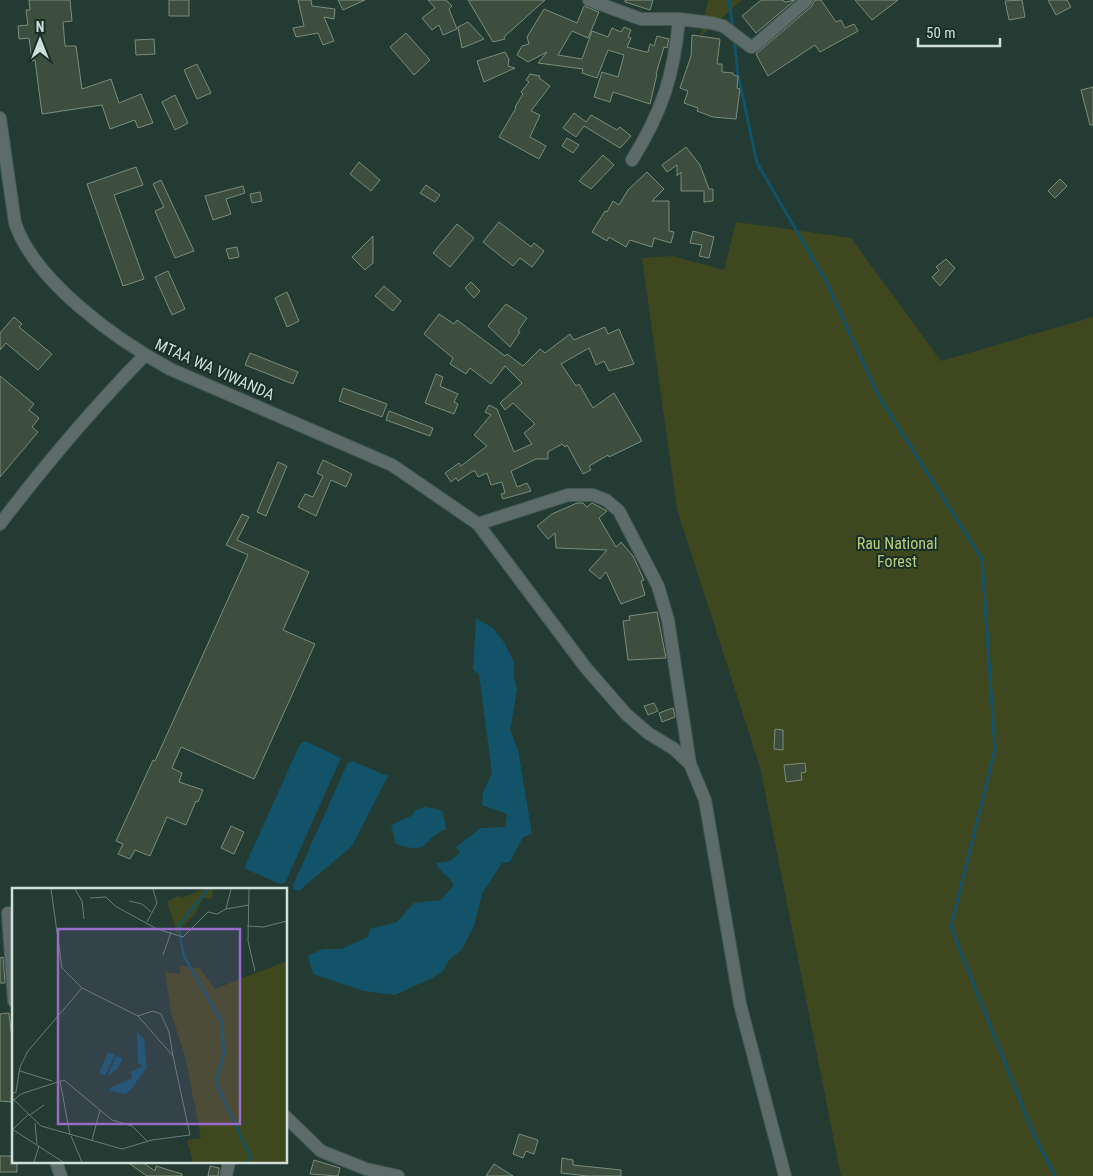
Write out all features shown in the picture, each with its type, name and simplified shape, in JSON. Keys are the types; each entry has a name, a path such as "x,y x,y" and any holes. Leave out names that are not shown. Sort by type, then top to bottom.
{"street":[{"path":"589,0 641,19 679,19 712,22 726,28 748,47 754,46 807,0"},
{"path":"632,160 652,128 663,99 675,57 679,19"},
{"name":"MTAA WA VIWANDA","path":"0,118 15,223 29,254 40,269 96,320 145,355 170,369 296,422 403,471 478,524 586,668 626,714 648,733 674,748 690,764"},
{"path":"0,524 40,472 106,394 145,355"},
{"path":"478,524 568,495 593,495 606,500 619,511 658,586 668,620 690,764 705,800 740,1004 785,1176"},
{"path":"7,914 12,976"},
{"path":"288,1119 320,1151 366,1169 398,1176"},
{"path":"57,1164 61,1176"}],"green space":[{"path":"708,0 742,0 700,37"},
{"name":"Rau National Forest","path":"736,222 851,238 941,361 1093,317 1093,1176 841,1176 760,767 677,509 642,258 672,256 724,270"}],"water":[{"path":"476,618 493,628 504,642 514,662 514,679 517,689 510,730 518,750 532,834 523,837 510,862 502,863 482,894 474,926 462,949 449,960 443,971 395,995 364,991 313,974 308,956 323,949 341,949 368,937 370,929 397,922 414,903 441,900 454,885 436,863 450,861 460,853 456,847 481,828 505,827 507,814 482,805 483,792 492,773 479,674 473,670"},
{"path":"305,741 341,758 285,883 280,884 246,869 245,866 300,744"},
{"path":"352,761 388,776 352,846 299,891 293,889 293,885 347,764"},
{"path":"424,807 443,812 446,829 421,847 415,848 396,844 391,825 413,815 414,811"}],"building":[{"path":"29,0 70,0 72,21 63,22 65,46 76,46 82,89 111,79 119,103 141,94 153,123 138,128 135,120 110,129 102,105 42,114 35,60 32,61 29,38 19,39 18,26 28,25 26,10 30,10"},
{"path":"169,0 189,0 189,16 169,16"},
{"path":"298,0 311,0 312,6 335,9 334,19 324,17 334,41 323,45 318,33 296,37 293,28 304,26"},
{"path":"338,0 365,0 343,10"},
{"path":"428,0 446,0 452,6 449,9 457,29 443,35 439,25 432,30 422,18 435,8"},
{"path":"468,0 545,0 504,37 505,39 493,42"},
{"path":"625,0 653,0 650,10 625,2"},
{"path":"761,0 783,0 785,2 795,0 756,33 742,16"},
{"path":"815,0 821,0 836,22 841,20 845,28 854,24 858,31 820,52 815,45 768,76 756,54 812,6"},
{"path":"855,0 898,0 872,20"},
{"path":"1022,0 1025,17 1009,20 1005,1"},
{"path":"1048,0 1067,0 1071,7 1056,15"},
{"path":"584,6 599,12 588,38 572,31 558,55 582,59 592,31 608,37 612,28 621,32 624,27 631,30 628,37 631,38 627,47 646,52 648,52 650,44 654,46 657,36 669,39 667,48 664,47 656,74 650,104 613,92 610,102 594,97 602,72 618,77 624,55 608,50 597,78 582,73 583,69 538,63 547,52 528,62 517,55 522,46 529,44 527,37 544,9 577,23"},
{"path":"468,22 484,39 462,48 458,27"},
{"path":"406,33 430,60 414,75 390,47"},
{"path":"692,35 720,39 717,64 722,64 722,72 733,73 733,75 738,76 737,88 740,89 736,119 713,117 697,111 698,108 684,103 688,91 680,88 691,56"},
{"path":"154,39 155,54 136,55 135,40"},
{"path":"505,52 509,59 508,66 515,68 484,82 477,61"},
{"path":"197,64 211,93 197,99 184,70"},
{"path":"530,74 540,76 539,78 550,86 531,111 540,115 530,137 546,146 539,159 499,137 523,94 521,92 529,82 526,80"},
{"path":"1093,87 1093,125 1090,125 1081,90"},
{"path":"175,95 188,123 175,130 162,102"},
{"path":"574,113 586,122 591,115 617,130 620,127 631,136 620,148 584,126 576,137 563,128"},
{"path":"567,138 579,145 573,153 562,146"},
{"path":"686,147 700,165 709,189 713,189 713,201 704,202 704,191 681,191 681,172 677,176 677,165 667,172 662,165"},
{"path":"603,155 614,165 591,189 579,181"},
{"path":"359,162 380,180 371,191 350,174"},
{"path":"136,167 143,185 114,195 144,279 123,286 87,184"},
{"path":"647,172 664,189 652,201 669,201 669,231 674,232 671,243 654,238 652,247 630,240 626,247 609,237 607,241 592,232 613,201 619,205 628,190"},
{"path":"1060,179 1067,186 1055,198 1048,191"},
{"path":"161,180 194,251 175,258 155,211 164,207 153,184"},
{"path":"426,185 440,195 435,202 420,193"},
{"path":"243,186 245,193 226,199 231,214 213,220 205,196"},
{"path":"260,192 262,201 252,203 250,194"},
{"path":"499,222 531,247 534,243 544,251 532,267 520,258 513,266 483,242"},
{"path":"457,224 474,238 450,267 433,253"},
{"path":"693,231 714,237 709,258 699,256 702,245 690,243"},
{"path":"373,236 373,263 365,270 352,257"},
{"path":"237,247 239,257 229,259 226,249"},
{"path":"946,259 955,268 940,286 932,277 939,270 936,267"},
{"path":"168,271 185,309 172,315 155,277"},
{"path":"471,282 480,291 474,298 465,288"},
{"path":"384,286 401,301 393,311 375,296"},
{"path":"287,292 299,321 287,327 275,298"},
{"path":"506,304 527,318 510,347 488,326"},
{"path":"439,314 454,324 457,320 505,356 507,354 523,366 540,349 545,353 570,334 574,340 605,327 608,334 619,329 634,364 609,371 604,361 596,365 589,348 561,364 576,386 579,384 593,408 614,393 642,441 609,457 608,455 589,466 591,470 583,474 567,445 565,447 562,444 548,452 548,459 536,459 511,471 517,487 527,483 531,491 503,499 501,494 505,493 502,482 491,485 487,473 478,477 475,471 473,471 458,481 456,478 451,482 445,473 459,463 461,466 487,446 474,435 491,415 485,412 489,405 497,409 514,452 532,444 524,433 535,424 513,403 505,410 500,403 522,383 505,366 491,384 470,368 466,374 450,364 453,358 424,334"},
{"path":"14,317 22,324 19,327 52,354 38,370 6,343 0,350 0,333"},
{"path":"250,353 298,372 293,384 245,365"},
{"path":"436,374 443,377 440,386 458,394 454,402 458,404 454,414 425,403"},
{"path":"0,376 34,404 29,410 39,418 32,427 38,432 0,477"},
{"path":"343,388 387,404 382,417 339,401"},
{"path":"389,411 433,428 430,436 386,420"},
{"path":"323,460 352,474 346,487 331,480 316,516 298,507 305,494 313,497 323,476 317,473"},
{"path":"278,462 287,466 266,516 257,512"},
{"path":"577,503 583,503 587,507 592,503 607,511 599,518 616,547 621,542 633,556 644,580 641,581 645,595 621,604 606,572 600,579 589,570 607,550 556,548 555,533 548,539 537,526 552,514"},
{"path":"242,514 249,517 237,540 309,572 283,630 315,644 254,779 181,747 172,768 182,773 179,782 203,790 198,802 196,801 186,825 167,817 150,856 135,850 130,859 118,854 123,844 116,841 153,760 155,761 248,555 226,545"},
{"path":"657,612 666,658 628,660 623,621 630,620 629,616"},
{"path":"654,703 658,711 648,715 644,706"},
{"path":"673,708 675,717 662,722 659,713"},
{"path":"775,729 783,730 783,750 774,749"},
{"path":"805,763 806,772 801,773 802,780 786,782 784,765"},
{"path":"231,826 244,832 234,854 221,848"},
{"path":"3,957 5,983 0,983 0,958"},
{"path":"9,1013 12,1039 12,1102 0,1101 0,1014"},
{"path":"519,1134 538,1140 534,1154 526,1151 523,1158 513,1154"},
{"path":"0,1156 12,1156 12,1164 17,1164 17,1172 0,1172"},
{"path":"562,1158 573,1160 573,1165 621,1170 621,1176 588,1176 561,1173"},
{"path":"314,1160 340,1168 338,1176 310,1174"},
{"path":"130,1164 145,1164 155,1171 156,1166 182,1174 182,1176 147,1176"},
{"path":"494,1164 513,1176 486,1176"},
{"path":"210,1166 219,1168 218,1176 208,1176"}],"waterway":[{"path":"729,0 733,29"},
{"path":"734,38 738,75 757,163 826,281 878,395 982,559 995,749 951,927 1034,1135 1055,1176"}]}
